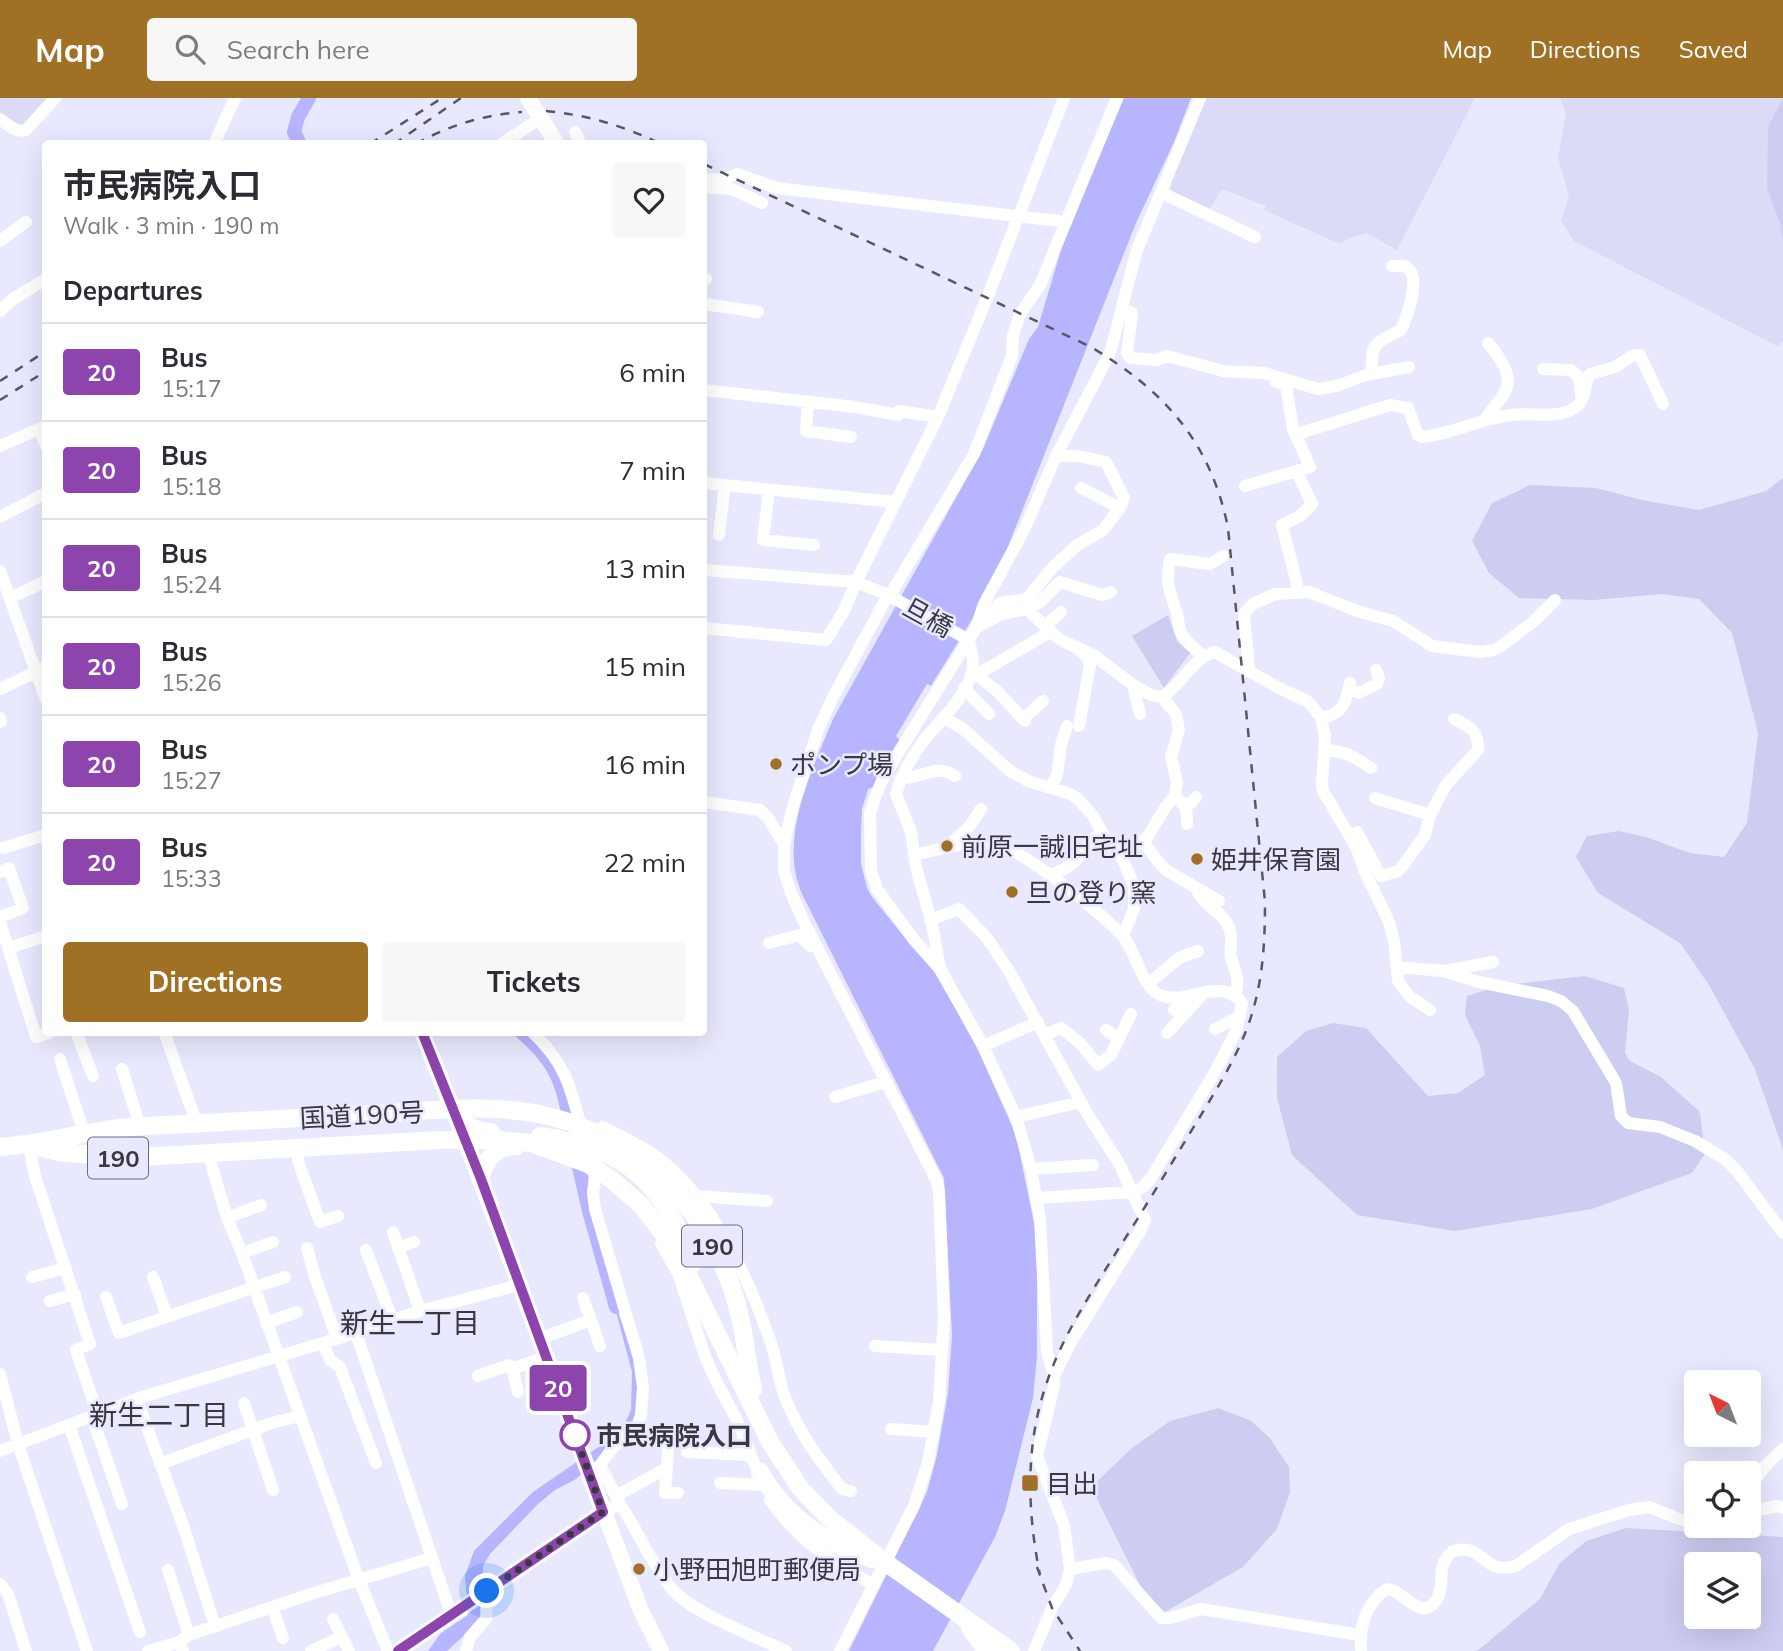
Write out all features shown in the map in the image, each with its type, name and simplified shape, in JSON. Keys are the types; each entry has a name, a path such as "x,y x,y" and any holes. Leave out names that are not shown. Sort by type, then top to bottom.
{"highway":[{"name":"国道190号","path":"0,1147 29,1145 52,1138 140,1126 502,1108 545,1115 628,1152 656,1173 701,1225 719,1259 738,1310 761,1423"},
{"path":"454,1110 463,1123 475,1130 581,1160"},
{"path":"120,1128 114,1135 113,1143 115,1150 123,1158"},
{"path":"581,1130 581,1160"},
{"path":"581,1130 604,1152 633,1170 667,1205 678,1225 739,1377"},
{"name":"国道190号","path":"29,1145 59,1152 123,1158 464,1139 532,1143 581,1160 642,1206 666,1236 686,1269 761,1423 790,1475 815,1506 882,1560 1011,1651"},
{"path":"481,1179 489,1158 508,1146 581,1160"},
{"path":"761,1478 784,1507 807,1526 856,1553 882,1560"},
{"path":"966,1619 971,1632 987,1651"}],"main road":[{"path":"528,98 555,140"},
{"path":"424,1036 481,1179 641,1611 661,1651"}],"street":[{"path":"0,119 13,128 26,130 55,98"},
{"path":"216,140 235,98"},
{"path":"707,628 826,640 844,611 938,417 1064,98"},
{"path":"840,1651 914,1506 928,1462 939,1401 944,1317 939,1191 936,1179 791,893 784,871 784,844 793,806 818,730 833,697 893,590 974,454 1013,356 1013,336 1018,316 1040,285 1116,98"},
{"path":"1034,1651 1052,1608 1066,1584 1069,1569 1064,1525 1037,1456 1054,1376 1047,1352 1045,1283 1037,1198 1016,1117 983,1046 940,969 914,940 877,888 871,871 870,814 884,776 976,628 984,604 1025,528 1056,456 1110,354 1136,250 1200,98"},
{"path":"508,140 541,118"},
{"path":"1050,261 1049,248 1059,220 1074,185 1093,158"},
{"path":"707,180 724,179 737,174 777,188 1059,220"},
{"path":"707,187 733,189 762,203"},
{"path":"1162,193 1255,237"},
{"path":"0,241 26,222"},
{"path":"1373,374 1372,353 1375,345 1382,338 1401,330 1413,292 1409,269 1405,266 1392,266"},
{"path":"0,310 42,282"},
{"path":"707,304 758,312"},
{"path":"1122,310 1132,313 1127,346 1130,358 1156,360 1228,378 1262,377 1286,386 1293,429 1310,467 1245,486"},
{"path":"1485,420 1504,394 1509,376 1499,354 1488,343"},
{"path":"1297,434 1390,405 1408,408 1418,435 1422,437 1512,414 1558,413 1571,410 1586,395 1590,374 1615,367 1632,356 1640,355 1662,404"},
{"path":"1156,360 1167,356 1223,371 1264,373 1318,389 1409,367"},
{"path":"1543,369 1575,372 1580,383 1581,401"},
{"path":"707,390 855,407 898,415 899,411 938,417"},
{"path":"808,403 806,431 851,437"},
{"path":"0,446 42,427"},
{"path":"1028,605 1052,568 1076,546 1103,530 1120,508 1124,498 1105,462 1078,456 1056,456"},
{"path":"1297,472 1312,504 1300,516 1282,525 1297,591"},
{"path":"707,483 895,502"},
{"path":"719,535 725,485"},
{"path":"1082,488 1120,508"},
{"path":"769,490 763,540 814,545"},
{"path":"0,517 42,495"},
{"path":"1203,656 1184,638 1178,627 1178,616 1168,590 1170,559 1210,564 1223,556"},
{"name":"旦橋","path":"707,570 856,582 890,596 967,639"},
{"path":"0,571 3,587 40,670 0,689"},
{"path":"976,628 1002,614 1040,602 1060,582 1097,594 1111,592"},
{"path":"10,598 42,583"},
{"path":"1249,670 1244,618 1247,608 1275,594 1297,591 1320,595 1357,611 1393,621 1432,646 1480,652 1501,646 1533,622 1555,600"},
{"path":"1028,605 1048,629 1088,659 1090,665 1077,727 1060,745 1057,776 1050,787"},
{"path":"940,969 911,832 896,794 919,748 958,701 975,673 1048,629 1061,612"},
{"path":"967,639 975,673 1024,720 1043,701"},
{"path":"1073,647 1086,662 1087,667 1082,679"},
{"path":"1073,647 1095,656 1133,685 1151,695 1162,697 1173,709 1180,730 1171,757 1177,782 1185,799 1187,824"},
{"path":"1162,697 1169,693 1203,656 1215,652 1307,701 1321,718 1325,736 1323,791 1356,847 1389,922 1398,981 1404,990 1430,1010"},
{"path":"1321,718 1343,708 1349,686 1359,693 1377,684 1379,678 1376,670"},
{"path":"1133,685 1140,714"},
{"path":"964,688 989,714"},
{"path":"944,718 962,728 1010,771 1028,781 1060,790 1078,799 1093,816 1130,875 1135,898 1134,909 1122,936"},
{"path":"1334,811 1348,820 1359,834 1381,876 1398,871 1415,852 1425,835 1430,815 1446,785 1478,750 1478,736 1472,729 1454,719"},
{"path":"1053,724 1077,727"},
{"path":"1324,750 1349,753 1371,768"},
{"path":"903,778 917,777 939,769 955,776"},
{"path":"1375,798 1430,815"},
{"path":"1120,856 1143,841 1185,799"},
{"path":"707,802 760,810 784,844"},
{"path":"949,848 954,839 970,826 981,809"},
{"path":"1048,875 1062,872 1079,860 1099,834 1104,836"},
{"path":"3,848 42,836"},
{"path":"997,837 1021,847 1027,853 1028,859"},
{"path":"1143,841 1159,863 1219,901"},
{"path":"915,855 964,844 994,844 1013,851 1028,859 1122,936 1130,945 1148,984 1158,994 1189,996 1227,990 1235,994 1242,1003 1240,1016 1226,1052 1160,1164 1143,1186 1133,1192 1037,1198"},
{"path":"0,872 9,869 23,908 0,916"},
{"path":"1196,888 1209,908 1216,910 1230,930 1233,947 1231,956 1236,970 1235,994"},
{"path":"930,920 959,909 987,938 1009,971 1081,1102 1119,1163 1145,1220 1070,1344 1054,1376"},
{"path":"0,922 36,1037 42,1035"},
{"path":"769,943 799,935 821,956"},
{"path":"9,948 42,937"},
{"path":"1148,984 1179,958 1198,951"},
{"path":"1443,971 1493,962"},
{"path":"1397,967 1443,971 1561,1001 1573,1011 1616,1083 1621,1116 1628,1123 1660,1127 1695,1141 1725,1159 1783,1233"},
{"path":"1167,1033 1205,992"},
{"path":"1174,1010 1189,996"},
{"path":"1045,1035 1061,1028 1080,1043 1098,1065 1111,1055 1131,1014"},
{"path":"1215,1029 1240,1016"},
{"path":"983,1046 1038,1022"},
{"path":"1106,1030 1118,1038"},
{"path":"78,1036 93,1076"},
{"path":"165,1036 197,1124"},
{"path":"536,1036 559,1062 570,1086 581,1130 603,1127 651,1153 696,1196 712,1217 738,1265 771,1341 790,1410 842,1489 851,1491"},
{"path":"60,1059 64,1084 84,1133"},
{"path":"122,1069 140,1126"},
{"path":"835,1097 885,1082"},
{"path":"1016,1117 1081,1102"},
{"path":"29,1145 35,1176 90,1344 76,1350 122,1504"},
{"path":"299,1148 298,1160 320,1222 338,1216"},
{"path":"208,1153 227,1218 242,1253 359,1580 388,1651"},
{"path":"581,1160 640,1217 670,1257 678,1273 706,1359 781,1516 826,1558 874,1584"},
{"path":"581,1160 593,1193 595,1209 643,1374 643,1406 638,1424 600,1465 660,1572 682,1599 701,1611 786,1651"},
{"path":"1031,1169 1093,1165"},
{"path":"696,1196 767,1201"},
{"path":"227,1218 261,1205"},
{"path":"393,1232 420,1311"},
{"path":"242,1253 273,1242"},
{"path":"398,1248 414,1242"},
{"path":"307,1248 337,1338"},
{"path":"366,1250 393,1321"},
{"path":"32,1276 66,1268"},
{"path":"153,1277 167,1316"},
{"path":"106,1297 119,1333 285,1277"},
{"path":"0,1451 137,1400 420,1311 519,1285"},
{"path":"50,1301 75,1294"},
{"path":"583,1297 600,1346"},
{"path":"267,1323 297,1312"},
{"path":"539,1339 591,1320"},
{"path":"356,1333 451,1614"},
{"path":"323,1342 330,1360 340,1367 376,1463"},
{"path":"875,1346 942,1350"},
{"path":"519,1392 512,1375 515,1369 546,1357"},
{"path":"478,1376 509,1365 515,1369"},
{"path":"0,1374 18,1444 52,1538 87,1651"},
{"path":"137,1400 183,1525 215,1626"},
{"path":"244,1403 273,1490"},
{"path":"160,1464 300,1416"},
{"path":"68,1425 140,1632"},
{"path":"891,1429 933,1432"},
{"path":"651,1437 673,1438 665,1493 678,1493"},
{"path":"1761,1472 1783,1449"},
{"path":"687,1452 750,1455"},
{"path":"398,1651 667,1468"},
{"path":"720,1483 761,1478"},
{"path":"1761,1509 1778,1506 1783,1508"},
{"path":"1361,1651 1360,1635 1370,1605 1387,1589 1394,1589 1422,1609 1434,1604 1440,1589 1442,1563 1453,1552 1469,1550 1478,1553 1490,1566 1497,1569 1507,1568 1516,1566 1569,1530 1629,1510 1650,1507 1684,1520"},
{"path":"148,1651 184,1642 215,1626 272,1607 432,1558"},
{"path":"1069,1569 1106,1563 1114,1565 1161,1618 1201,1609 1360,1635"},
{"path":"168,1570 184,1642"},
{"path":"0,1584 8,1594 26,1651"},
{"path":"466,1651 470,1637 486,1619 485,1592"},
{"path":"272,1607 282,1638"},
{"path":"333,1619 349,1651"},
{"path":"311,1651 341,1637"}],"shaded area":[{"path":"0,98 50,98 23,129 0,116"},
{"path":"1206,98 1475,98 1397,250 1367,233 1349,238 1340,244 1264,210 1266,206 1222,189 1209,210 1173,193 1170,184"},
{"path":"1560,98 1783,98 1783,342 1777,346 1574,241 1561,221 1569,196 1558,158 1566,114"},
{"path":"1783,98 1783,243 1780,223 1767,189 1768,127"},
{"path":"1783,478 1783,1150 1755,1069 1709,985 1680,943 1598,893 1576,857 1587,836 1619,831 1646,837 1690,853 1724,857 1747,823 1758,733 1732,633 1699,599 1662,594 1594,600 1519,598 1489,573 1472,541 1492,503 1530,485 1596,488 1642,500 1699,510 1766,491"},
{"path":"1168,615 1177,641 1190,653 1164,688 1132,636"},
{"path":"1585,976 1624,988 1629,1010 1625,1053 1630,1061 1661,1077 1700,1112 1705,1154 1692,1173 1592,1209 1455,1231 1357,1215 1292,1155 1277,1098 1277,1057 1306,1031 1333,1023 1366,1028 1428,1096 1458,1093 1485,1075 1480,1046 1465,1015 1467,996 1497,986"},
{"path":"1218,1408 1250,1420 1269,1437 1289,1467 1290,1492 1277,1529 1243,1567 1165,1612 1145,1595 1091,1487 1132,1448 1170,1421"},
{"path":"1626,1528 1684,1531 1684,1538 1783,1537 1783,1651 1477,1651 1540,1599 1559,1564 1586,1541"}],"water":[{"path":"1124,98 1191,98 1174,142 1136,223 992,587 931,686 927,684 896,736 900,740 874,787 868,789 862,809 861,864 867,888 933,970 970,1032 1016,1135 1037,1238 1037,1357 1033,1398 1005,1511 995,1537 933,1651 849,1651 927,1492 937,1455 948,1393 952,1335 944,1178 802,894 796,873 795,828 807,783 833,719 983,449 1029,339 1038,327 1064,240"},
{"path":"610,1289 639,1373 638,1417 576,1479 555,1490 538,1504 490,1554 483,1566 483,1610 480,1621 447,1651 428,1651 441,1633 468,1615 465,1576 474,1551 533,1492 613,1437 625,1423 631,1410 632,1372"}],"waterway":[{"path":"298,140 294,132 298,117 309,98"},
{"path":"525,1036 544,1054 557,1076 572,1130"},
{"path":"576,1154 616,1307"}],"railway":[{"path":"376,140 442,98"},
{"path":"400,140 461,98"},
{"path":"546,111 605,122 652,140"},
{"path":"424,140 467,122 522,112"},
{"path":"707,165 1091,347 1117,364 1162,401 1197,445 1210,470 1228,528 1265,902 1261,974 1251,1017 1228,1070 1078,1315 1047,1382 1035,1429 1030,1478 1040,1575"},
{"path":"0,381 42,354"},
{"path":"0,400 42,374"},
{"path":"1037,1567 1052,1608 1080,1651"}],"bus line":[{"name":"20","path":"398,1651 603,1512 481,1179 424,1036"}],"place":[{"name":"ポンプ場","path":"776,764"},
{"name":"前原一誠旧宅址","path":"947,846"},
{"name":"姫井保育園","path":"1197,859"},
{"name":"旦の登り窯","path":"1012,892"},
{"name":"市民病院入口","path":"575,1435"},
{"name":"目出","path":"1030,1483"},
{"name":"小野田旭町郵便局","path":"639,1569"}],"district":[{"name":"新生一丁目","path":"410,1322"},
{"name":"新生二丁目","path":"159,1414"}],"route":[{"path":"487,1591 603,1512 574,1432 575,1435"}]}
